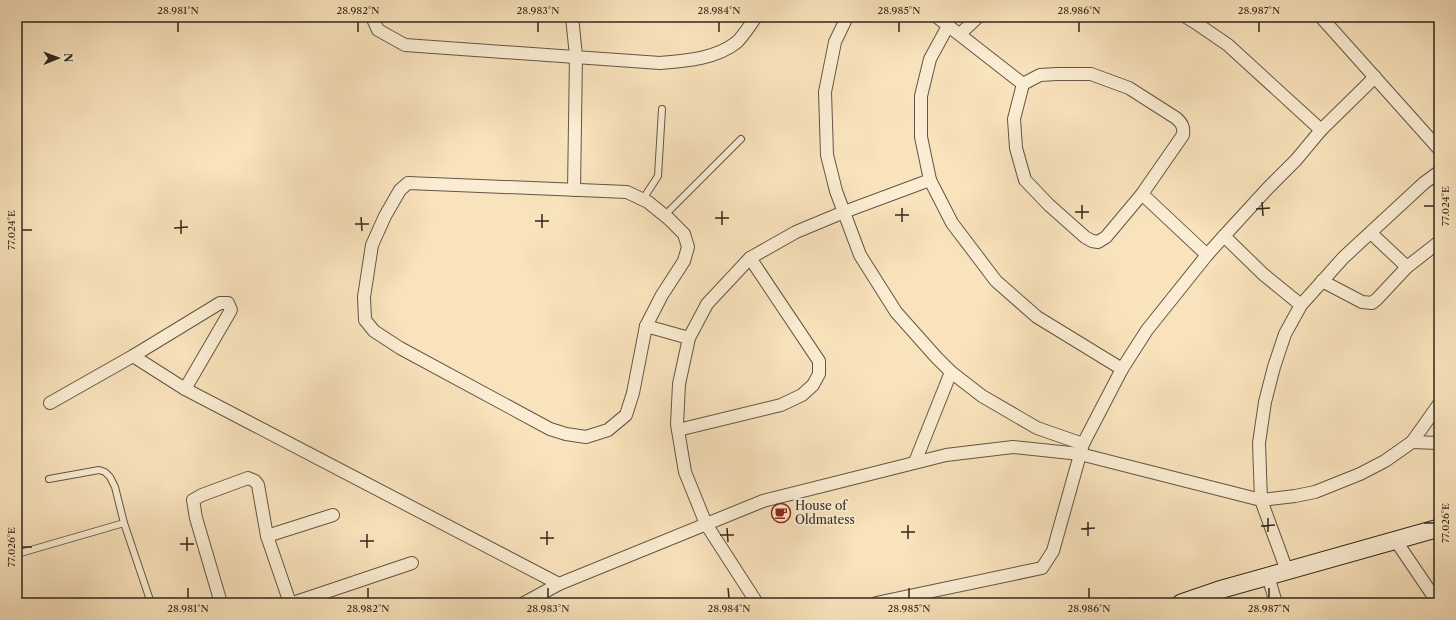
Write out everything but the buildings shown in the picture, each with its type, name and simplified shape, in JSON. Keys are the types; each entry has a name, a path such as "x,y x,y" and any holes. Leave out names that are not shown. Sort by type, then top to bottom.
{"street":[{"path":"372,17 378,30 405,45 660,63 693,60 718,52 737,42 756,17"},
{"path":"572,17 576,56 574,190"},
{"path":"847,17 835,42 825,92 827,155 836,191 860,255 896,312 951,372 982,396 1037,428 1082,449 1262,500 1302,495 1334,485 1385,461 1412,442 1439,404"},
{"path":"937,17 1023,84"},
{"path":"960,34 978,17"},
{"path":"1186,17 1228,45 1321,130"},
{"path":"1321,17 1439,150"},
{"path":"948,26 930,60 921,96 921,137 930,180 952,223 996,282 1038,317 1122,369"},
{"path":"1091,74 1129,88 1176,118 1184,129 1183,135 1142,194 1106,237 1098,242 1092,241 1085,237 1049,205 1025,180 1016,148 1014,119 1023,84 1040,75 1091,74"},
{"path":"876,603 1042,568 1053,551 1082,449 1122,369 1147,330 1224,236 1296,160 1321,130 1375,77"},
{"path":"1287,571 1262,500 1259,443 1265,402 1274,367 1285,334 1301,306 1343,258 1424,183 1439,172"},
{"path":"757,603 706,524 685,472 677,424 679,384 689,338 707,304 750,258 796,232 844,212 930,180"},
{"path":"408,183 574,190 627,192 643,199 665,215 684,234 688,247 684,261 662,295 646,326 633,393 626,415 608,430 586,437 566,434 550,429 400,348 374,331 365,320 364,297 372,245 385,216 400,190 408,183"},
{"path":"1142,194 1207,255"},
{"path":"1371,233 1407,267"},
{"path":"1224,236 1264,274 1301,306"},
{"path":"1322,281 1362,302 1372,302 1378,299 1407,267 1439,242"},
{"path":"678,430 781,405 802,395 813,385 819,374 818,361 750,258"},
{"path":"50,403 134,356 220,303 228,303 231,310 185,389"},
{"path":"646,326 689,338"},
{"path":"134,356 185,389 559,584"},
{"path":"915,462 951,372"},
{"path":"1412,442 1439,442"},
{"path":"524,603 559,584 764,501 946,455 1012,446 1082,449"},
{"path":"221,603 196,518 193,500 202,495 248,478 255,481 258,485 268,536 292,603 412,563"},
{"path":"268,536 333,515"},
{"path":"1181,603 1268,576 1439,528"},
{"path":"1396,541 1438,603"},
{"path":"1268,576 1276,603"}],"lane":[{"path":"643,199 658,176 662,109"},
{"path":"665,215 741,139"},
{"path":"49,479 99,470 105,472 110,477 115,487 124,523 151,603"},
{"path":"17,554 124,523"}],"place":[{"name":"House of Oldmatess","path":"781,513"}]}
